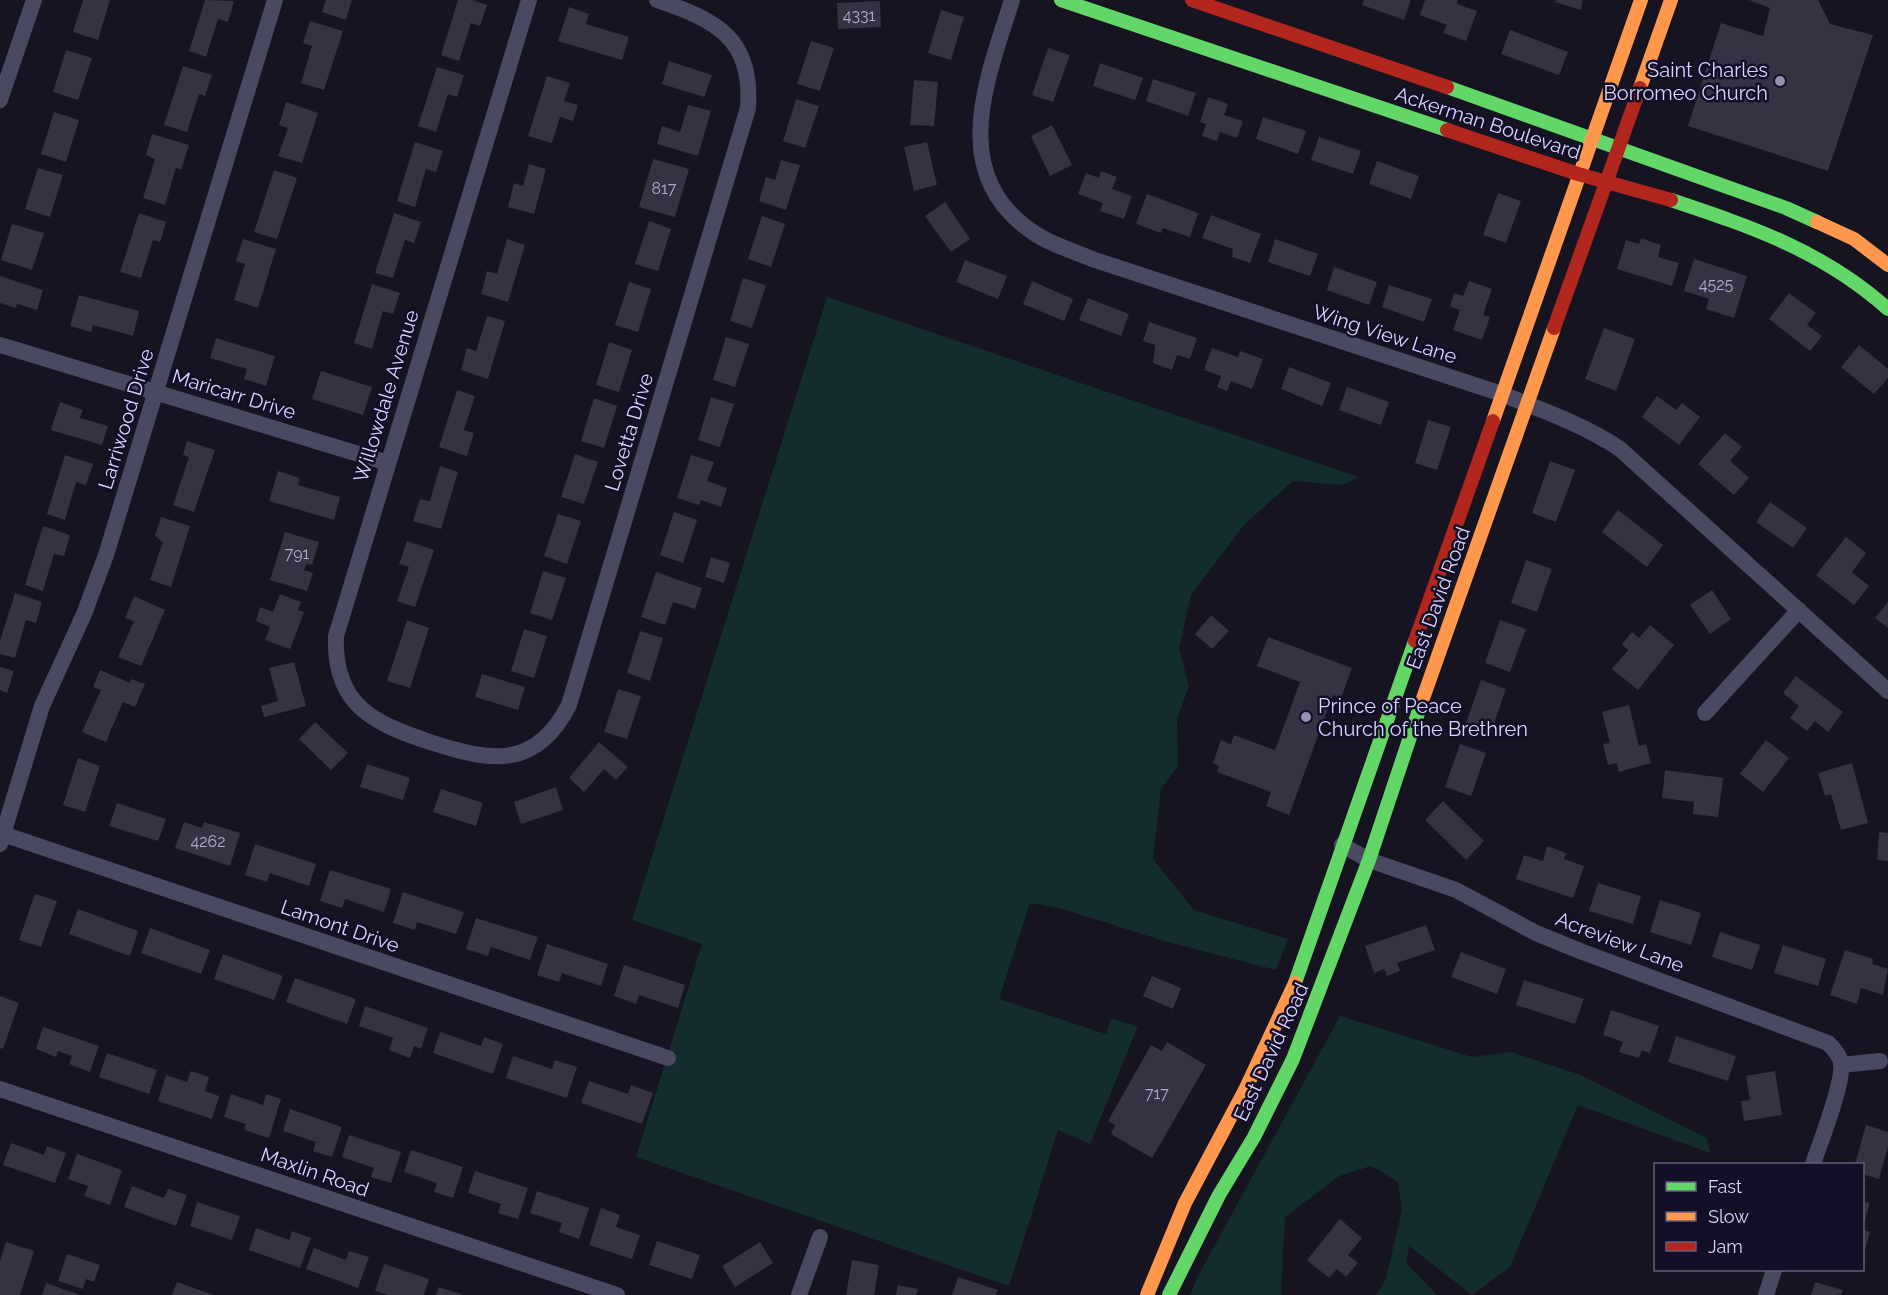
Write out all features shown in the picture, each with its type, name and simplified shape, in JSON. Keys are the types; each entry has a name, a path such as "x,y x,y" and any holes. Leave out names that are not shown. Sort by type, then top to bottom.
{"street":[{"path":"1,94 34,0"},
{"name":"Larriwood Drive","path":"1,837 42,705 84,614 106,555 275,0"},
{"name":"Willowdale Avenue","path":"448,747 376,721 348,694 339,676 336,636 529,0"},
{"name":"Lovetta Drive","path":"448,747 478,757 497,758 517,754 536,745 550,733 569,705 748,108 747,70 741,52 728,36 711,21 657,0"},
{"name":"Wing View Lane","path":"1012,0 981,102 978,129 981,155 993,188 1014,216 1033,232 1051,243 1092,259 1502,394 1575,422 1620,449 1888,691"},
{"name":"Ackerman Boulevard","path":"1061,0 1578,174 1608,180 1799,246 1861,282 1888,309"},
{"name":"Ackerman Boulevard","path":"1192,0 1505,107 1830,226 1854,239 1888,265"},
{"name":"East David Road","path":"1147,1295 1185,1203 1215,1142 1246,1088 1293,988 1641,0"},
{"name":"East David Road","path":"1169,1295 1219,1194 1254,1137 1293,1059 1369,860 1431,675 1529,405 1671,0"},
{"name":"Maricarr Drive","path":"0,345 387,463"},
{"path":"1705,713 1799,610"},
{"name":"Lamont Drive","path":"1,837 668,1058"},
{"name":"Acreview Lane","path":"1342,845 1369,860 1456,890 1536,933 1580,951 1828,1043 1836,1050 1841,1065"},
{"path":"1301,964 1321,937 1340,886 1353,871 1369,860"},
{"path":"1813,1163 1838,1087 1841,1065 1880,1061"},
{"name":"Maxlin Road","path":"0,1089 616,1295"},
{"path":"799,1295 820,1237"},
{"path":"1766,1295 1773,1271"}],"green space":[{"path":"827,297 1359,477 1343,485 1293,481 1244,525 1191,595 1179,649 1189,686 1177,719 1178,766 1161,789 1153,859 1194,910 1288,939 1276,970 1164,941 1063,909 1030,903 999,999 1106,1034 1111,1019 1138,1026 1090,1144 1058,1130 1009,1286 636,1157 702,944 632,920"},
{"path":"1340,1016 1472,1057 1511,1052 1578,1074 1707,1138 1710,1153 1578,1105 1510,1267 1472,1295 1409,1246 1406,1263 1437,1295 1376,1295 1386,1279 1402,1210 1398,1182 1371,1166 1339,1176 1285,1217 1281,1295 1190,1295 1197,1278"}],"building":[{"path":"83,0 110,0 98,40 73,32"},
{"path":"205,0 234,1 228,22 218,19 206,57 189,51"},
{"path":"326,0 352,0 346,20 322,12"},
{"path":"458,0 472,0 487,5 480,26 471,23 459,61 441,55"},
{"path":"1364,0 1411,0 1404,20 1362,5"},
{"path":"1425,0 1458,0 1457,4 1477,11 1466,41 1443,33 1447,25 1420,15"},
{"path":"1556,0 1583,0 1581,10 1555,2"},
{"name":"Saint Charles Borromeo Church","path":"1749,0 1818,0 1830,24 1873,35 1828,171 1688,126 1721,23 1763,36 1770,8"},
{"path":"880,1 881,27 838,29 837,3"},
{"path":"569,7 589,14 586,24 629,37 622,60 558,41"},
{"path":"941,10 964,17 951,60 928,53"},
{"path":"310,21 343,31 324,90 301,83 312,46 303,43"},
{"path":"1510,30 1568,52 1559,75 1501,54"},
{"path":"811,41 834,48 820,91 797,84"},
{"path":"1048,48 1070,55 1053,102 1032,95"},
{"path":"66,50 92,58 78,100 53,92"},
{"path":"669,61 712,75 704,97 662,84"},
{"path":"1100,63 1143,78 1135,100 1093,86"},
{"path":"183,66 212,75 205,96 199,94 187,132 164,125"},
{"path":"437,67 464,75 457,97 448,94 436,132 418,126"},
{"path":"547,76 570,83 564,101 578,105 573,121 560,117 552,143 528,136"},
{"path":"1153,79 1196,93 1188,116 1146,101"},
{"path":"914,80 938,82 934,126 910,125"},
{"path":"1208,97 1228,104 1224,115 1243,121 1237,138 1220,132 1217,141 1202,136 1206,124 1200,122"},
{"path":"796,99 819,106 805,148 783,141"},
{"path":"286,102 318,113 302,163 278,156 288,128 279,125"},
{"path":"688,105 711,111 698,156 657,144 662,126 680,132"},
{"path":"54,112 79,120 66,162 41,154"},
{"path":"1263,117 1306,131 1298,154 1256,139"},
{"path":"1052,125 1072,165 1050,176 1031,136"},
{"path":"152,134 189,145 181,170 176,168 165,205 143,198 155,159 146,155"},
{"path":"1319,137 1361,151 1353,174 1311,160"},
{"path":"415,142 443,151 436,172 426,169 415,207 397,201"},
{"path":"927,142 937,185 914,191 904,147"},
{"path":"653,159 689,169 675,217 639,207"},
{"path":"781,160 800,165 786,210 759,201 766,177 775,180"},
{"path":"1377,161 1419,176 1411,199 1369,184"},
{"path":"529,164 546,169 534,214 508,207 514,183 523,186"},
{"path":"38,168 63,175 50,217 25,209"},
{"path":"274,170 297,178 277,239 254,232"},
{"path":"1101,171 1117,177 1112,189 1132,196 1124,219 1100,211 1103,203 1078,194 1086,173 1099,178"},
{"path":"1498,193 1521,201 1506,243 1483,235"},
{"path":"1147,194 1198,213 1190,237 1163,228 1161,233 1136,224"},
{"path":"945,202 970,239 951,252 925,216"},
{"path":"139,213 166,222 160,242 153,240 141,278 120,272"},
{"path":"394,213 421,222 414,243 405,240 393,278 375,273"},
{"path":"1211,215 1261,234 1250,263 1232,257 1233,249 1202,238"},
{"path":"762,216 785,224 771,267 748,259"},
{"path":"649,221 671,229 658,271 635,264"},
{"path":"12,224 44,233 32,270 1,260"},
{"path":"1641,238 1661,245 1658,257 1679,263 1672,286 1617,269 1626,240 1639,244"},
{"path":"243,239 276,249 258,308 234,300 245,264 236,261"},
{"path":"507,239 525,245 508,302 481,294 487,271 497,274"},
{"path":"1275,239 1318,254 1310,276 1268,262"},
{"path":"1694,259 1747,276 1734,318 1706,309 1709,299 1684,291"},
{"path":"965,260 1007,276 998,299 956,282"},
{"path":"1334,267 1377,282 1369,305 1327,290"},
{"path":"0,276 43,290 37,310 17,304 16,308 0,303"},
{"path":"743,278 766,285 752,328 730,321"},
{"path":"1032,281 1073,299 1064,321 1023,304"},
{"path":"1469,281 1492,289 1483,315 1490,317 1482,340 1453,330 1460,310 1450,307 1454,293 1463,296"},
{"path":"629,282 651,289 638,332 615,325"},
{"path":"372,284 400,293 393,314 383,311 372,349 354,343"},
{"path":"1389,285 1432,299 1424,322 1382,307"},
{"path":"1789,293 1816,313 1807,325 1822,336 1810,351 1769,319"},
{"path":"79,295 139,311 133,336 93,325 91,332 70,326"},
{"path":"1088,298 1129,314 1121,336 1079,320"},
{"path":"487,316 505,321 488,379 461,370 467,348 476,351"},
{"path":"1149,322 1197,338 1190,359 1177,355 1172,370 1153,363 1155,345 1143,341"},
{"path":"1604,328 1635,339 1616,391 1585,379"},
{"path":"726,337 749,344 735,387 713,380"},
{"path":"216,338 275,356 266,386 244,379 247,369 210,358"},
{"path":"609,342 632,350 619,392 596,385"},
{"path":"1859,345 1888,369 1888,378 1874,394 1841,367"},
{"path":"1212,348 1238,357 1240,351 1263,359 1252,389 1231,381 1227,391 1217,387 1221,376 1204,370"},
{"path":"1289,367 1331,383 1322,406 1281,389"},
{"path":"321,371 372,387 363,415 312,399"},
{"path":"1347,387 1389,402 1381,425 1339,410"},
{"path":"457,390 475,396 464,430 474,433 467,456 439,447"},
{"path":"1657,396 1676,410 1682,403 1700,417 1679,445 1642,417"},
{"path":"711,397 734,404 720,447 698,440"},
{"path":"594,398 617,406 604,448 581,441"},
{"path":"60,402 83,410 80,418 108,426 102,445 51,430"},
{"path":"1428,420 1451,427 1437,470 1415,463"},
{"path":"1725,433 1742,447 1730,461 1749,478 1734,495 1698,464"},
{"path":"187,441 215,450 194,512 173,505 189,457 183,455"},
{"path":"575,454 598,462 584,504 561,497"},
{"path":"65,455 93,464 86,485 76,482 65,520 47,514"},
{"path":"691,455 714,462 707,481 727,488 721,507 701,500 699,505 677,498"},
{"path":"1550,461 1575,470 1556,522 1532,513"},
{"path":"440,466 458,472 441,529 413,521 420,499 430,501"},
{"path":"278,471 300,478 298,485 340,497 334,520 269,501"},
{"path":"1770,502 1807,528 1793,548 1756,522"},
{"path":"1618,510 1663,545 1647,567 1602,532"},
{"path":"674,512 697,520 683,563 660,555"},
{"path":"558,514 581,521 567,564 544,556"},
{"path":"161,517 190,526 171,587 150,580 163,542 155,536"},
{"path":"43,526 70,535 64,556 54,554 43,591 25,585"},
{"path":"285,532 319,542 312,565 307,564 304,570 313,573 307,591 270,580"},
{"path":"1846,537 1866,553 1852,572 1869,586 1854,605 1816,575"},
{"path":"407,541 434,550 415,607 397,601 409,567 399,564"},
{"path":"711,557 730,563 724,583 705,577"},
{"path":"1526,560 1552,569 1537,612 1511,603"},
{"path":"543,571 566,578 552,620 530,613"},
{"path":"656,572 702,588 695,609 673,602 665,625 641,617"},
{"path":"1712,590 1731,619 1710,634 1690,605"},
{"path":"15,593 42,602 36,623 26,620 15,658 0,654 0,641"},
{"path":"280,594 301,602 298,610 304,612 290,649 265,640 270,627 256,621 260,607 273,612"},
{"path":"134,596 165,610 141,666 118,657 134,621 125,618"},
{"path":"1888,602 1888,628 1875,618"},
{"path":"1211,615 1229,631 1212,649 1195,634"},
{"path":"407,620 429,628 410,688 387,681"},
{"path":"1500,620 1526,629 1510,672 1485,663"},
{"path":"1650,625 1674,645 1638,690 1612,669 1628,650 1622,644 1632,632 1639,638"},
{"path":"524,629 547,636 534,678 511,671"},
{"path":"640,631 663,638 650,681 627,673"},
{"name":"Prince of Peace Church of the Brethren","path":"1268,637 1352,668 1341,698 1333,695 1289,815 1266,806 1271,792 1217,772 1219,766 1213,763 1221,740 1231,744 1234,735 1275,750 1300,682 1257,666"},
{"path":"294,662 306,706 264,717 261,706 278,701 269,668"},
{"path":"0,667 14,671 7,693 0,690"},
{"path":"100,670 130,683 131,679 145,684 135,707 123,702 106,742 82,732 101,690 93,687"},
{"path":"482,674 525,687 518,710 475,697"},
{"path":"1796,676 1843,712 1828,732 1815,721 1807,731 1790,718 1799,706 1783,693"},
{"path":"1481,680 1506,689 1491,732 1466,723"},
{"path":"618,689 641,696 627,739 604,732"},
{"path":"1629,705 1639,746 1646,744 1651,763 1619,772 1617,763 1608,765 1603,744 1610,743 1602,712"},
{"path":"315,722 348,753 331,770 299,739"},
{"path":"1766,740 1789,758 1763,792 1740,774"},
{"path":"599,742 628,767 616,780 604,769 584,792 569,778"},
{"path":"1460,744 1486,753 1471,796 1445,787"},
{"path":"78,758 100,766 85,812 63,805"},
{"path":"1852,763 1868,823 1841,830 1831,794 1825,796 1818,773"},
{"path":"367,764 410,778 403,800 360,787"},
{"path":"1665,770 1723,778 1718,817 1693,814 1694,802 1662,798"},
{"path":"556,787 563,810 521,824 514,802"},
{"path":"441,789 483,803 476,826 433,812"},
{"path":"1443,801 1484,841 1466,860 1425,820"},
{"path":"117,803 166,819 158,841 109,826"},
{"path":"184,822 202,828 204,822 240,833 230,866 175,848"},
{"path":"1879,832 1888,833 1888,861 1877,860"},
{"path":"255,844 316,864 309,886 270,873 267,882 245,875"},
{"path":"1547,846 1566,853 1564,859 1584,866 1573,898 1516,879 1524,855 1543,861"},
{"path":"330,870 391,889 384,912 345,899 342,908 320,901"},
{"path":"1598,883 1641,896 1633,924 1589,911"},
{"path":"403,892 464,912 456,934 417,922 415,930 393,923"},
{"path":"35,894 57,901 41,947 19,940"},
{"path":"1660,900 1701,913 1691,945 1650,932"},
{"path":"78,909 138,931 130,956 69,934"},
{"path":"476,918 538,937 530,960 491,947 488,956 466,949"},
{"path":"1426,925 1435,950 1397,963 1400,971 1387,976 1384,969 1374,973 1365,946"},
{"path":"150,928 210,950 201,974 141,953"},
{"path":"1720,932 1760,945 1752,970 1712,957"},
{"path":"547,944 608,964 601,986 562,973 559,982 537,975"},
{"path":"1783,945 1826,959 1818,986 1774,973"},
{"path":"1845,950 1873,959 1872,964 1888,969 1883,995 1861,988 1857,1004 1830,995"},
{"path":"1461,952 1506,969 1497,994 1451,977"},
{"path":"223,954 283,976 274,1000 214,979"},
{"path":"624,965 685,985 678,1008 639,995 636,1004 614,996"},
{"path":"1152,976 1181,988 1173,1009 1143,996"},
{"path":"295,978 356,999 347,1024 286,1002"},
{"path":"1524,980 1584,999 1575,1024 1516,1005"},
{"path":"0,996 19,1003 3,1049 0,1048"},
{"path":"365,1006 428,1028 421,1049 414,1046 410,1058 389,1050 393,1038 359,1026"},
{"path":"1611,1010 1659,1026 1650,1053 1642,1050 1639,1058 1619,1052 1623,1042 1603,1035"},
{"path":"43,1027 99,1046 90,1072 69,1064 72,1056 58,1051 56,1057 36,1049"},
{"path":"440,1032 481,1046 484,1037 503,1044 493,1074 433,1053"},
{"path":"1676,1036 1736,1056 1728,1081 1668,1062"},
{"path":"1167,1042 1206,1065 1152,1158 1111,1134 1115,1125 1108,1121 1151,1045 1162,1051"},
{"path":"107,1053 157,1070 149,1094 99,1077"},
{"path":"513,1056 552,1069 555,1060 577,1067 567,1098 506,1078"},
{"path":"191,1071 209,1077 205,1091 219,1096 212,1119 158,1101 166,1075 187,1082"},
{"path":"1775,1071 1782,1115 1744,1121 1741,1101 1750,1100 1746,1076"},
{"path":"589,1081 628,1094 631,1085 653,1093 642,1124 581,1103"},
{"path":"231,1094 263,1105 266,1094 281,1099 269,1138 244,1130 246,1124 224,1117"},
{"path":"290,1109 342,1127 332,1157 313,1151 316,1142 283,1131"},
{"path":"1866,1125 1888,1132 1888,1147 1879,1179 1864,1175 1864,1163 1855,1163"},
{"path":"349,1135 401,1152 391,1183 371,1177 374,1168 342,1157"},
{"path":"11,1143 44,1155 47,1146 66,1153 55,1183 3,1165"},
{"path":"411,1150 463,1167 453,1198 434,1192 437,1183 404,1172"},
{"path":"77,1154 122,1170 110,1205 84,1196 88,1186 68,1179"},
{"path":"475,1171 528,1188 518,1219 498,1213 501,1204 468,1193"},
{"path":"132,1186 164,1198 168,1189 187,1195 176,1226 124,1207"},
{"path":"537,1191 589,1208 579,1239 559,1232 562,1223 530,1213"},
{"path":"197,1202 240,1216 232,1240 190,1226"},
{"path":"1864,1202 1870,1203 1864,1223"},
{"path":"601,1208 620,1215 616,1227 640,1235 632,1259 589,1245"},
{"path":"1340,1219 1362,1238 1348,1255 1358,1263 1346,1277 1337,1269 1329,1278 1307,1260"},
{"path":"256,1228 289,1240 292,1231 311,1238 300,1268 249,1250"},
{"path":"1864,1230 1870,1232 1864,1250"},
{"path":"657,1241 700,1255 692,1279 649,1265"},
{"path":"6,1242 34,1251 20,1295 0,1295 0,1261"},
{"path":"760,1242 773,1263 735,1287 722,1266"},
{"path":"314,1248 346,1260 349,1251 369,1257 358,1288 306,1269"},
{"path":"67,1254 100,1265 94,1282 86,1279 83,1289 58,1281"},
{"path":"852,1260 879,1265 874,1295 846,1295"},
{"path":"384,1264 429,1279 424,1295 388,1295 375,1291"},
{"path":"958,1277 998,1290 996,1295 952,1295"},
{"path":"177,1282 214,1295 172,1295"},
{"path":"1815,1282 1843,1290 1841,1295 1811,1295"},
{"path":"46,1283 80,1295 42,1295"},
{"path":"898,1285 918,1289 916,1295 896,1295"},
{"path":"439,1287 463,1295 436,1295"}],"traffic: fast":[{"path":"1061,0 1447,130"},
{"path":"1447,87 1786,208 1817,222"},
{"path":"1671,200 1758,231 1812,256 1838,271 1888,309"},
{"path":"1295,983 1415,641"},
{"path":"1169,1295 1219,1195 1254,1137 1293,1059 1369,860 1421,704"}],"traffic: slow":[{"path":"1493,421 1641,0"},
{"path":"1640,88 1671,0"},
{"path":"1817,222 1854,239 1888,265"},
{"path":"1421,704 1554,328"},
{"path":"1147,1295 1185,1203 1246,1088 1295,983"}],"traffic: jam":[{"path":"1192,0 1447,87"},
{"path":"1554,328 1640,88"},
{"path":"1447,130 1578,174 1671,200"},
{"path":"1415,641 1493,421"}],"place":[{"name":"Saint Charles Borromeo Church","path":"1780,81"},
{"name":"Prince of Peace Church of the Brethren","path":"1306,717"}]}
